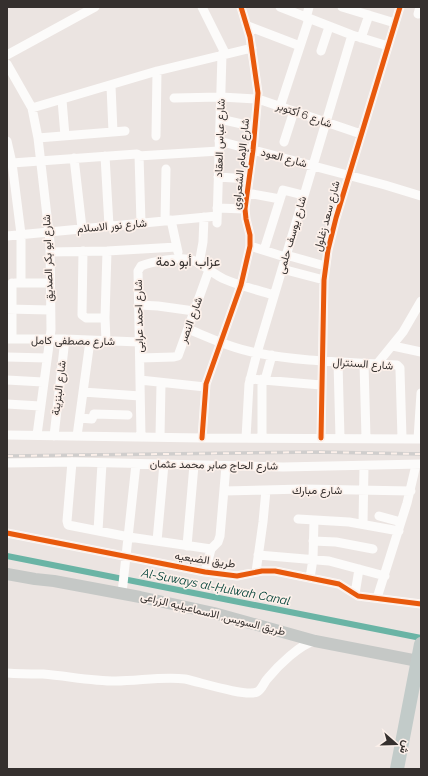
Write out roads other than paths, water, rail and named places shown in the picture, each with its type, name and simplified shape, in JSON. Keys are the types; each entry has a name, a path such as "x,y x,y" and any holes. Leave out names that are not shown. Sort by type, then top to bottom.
{"highway":[{"path":"397,769 419,653"}],"main road":[{"name":"طريق السويس, الاسماعيليه الزراعى","path":"7,574 54,581 123,582 214,613 315,640 419,653"}],"street":[{"path":"7,55 95,7"},
{"path":"202,7 224,54"},
{"name":"شارع الإمام الشعراوى","path":"202,438 205,387 241,285 250,246 250,235 245,209 258,99 248,26 241,7"},
{"path":"280,7 329,27 388,46"},
{"path":"280,106 300,46 309,7"},
{"path":"342,7 367,12 395,23"},
{"name":"شارع سعد زغلول","path":"321,438 321,361 325,266 331,234 400,7"},
{"path":"361,38 367,12"},
{"path":"248,26 300,46"},
{"path":"321,51 329,27"},
{"name":"شارع يوسف حلمى","path":"246,438 250,379 352,35"},
{"path":"32,108 111,86 157,71 252,48"},
{"name":"شارع عباس العقاد","path":"217,215 220,118 224,54"},
{"name":"شارع ابو بكر الصديق","path":"7,64 11,77 32,108 38,138 49,232 50,340 43,382 37,435"},
{"path":"156,136 157,71"},
{"path":"111,86 113,132"},
{"name":"شارع 6 أكتوبر","path":"174,98 221,97 258,99 361,134"},
{"path":"62,100 65,136"},
{"path":"284,142 294,111"},
{"path":"220,118 255,127"},
{"path":"38,138 124,131"},
{"path":"7,141 12,163 21,234 10,309 10,339"},
{"name":"شارع العود","path":"219,141 421,196"},
{"path":"12,163 136,153 138,156 219,151"},
{"path":"106,156 109,226"},
{"path":"138,156 140,223"},
{"path":"74,158 82,228"},
{"path":"166,168 168,220 177,247 179,259"},
{"path":"218,177 249,179"},
{"path":"264,250 284,190 304,195"},
{"path":"247,193 280,199"},
{"name":"شارع نور الاسلام","path":"7,236 204,217 245,209"},
{"path":"199,264 203,242 204,217"},
{"path":"250,246 325,266"},
{"path":"50,252 107,251 177,247"},
{"path":"83,251 82,316 86,318 105,318"},
{"path":"106,341 105,318 107,251"},
{"name":"شارع احمد عرابى","path":"141,437 138,304 139,268 142,266 179,259 192,260 224,279 274,295"},
{"path":"282,269 324,280"},
{"name":"شارع النصر","path":"140,358 176,357 179,354 209,270"},
{"path":"13,283 49,283"},
{"path":"377,364 416,320 421,301"},
{"path":"138,304 194,311"},
{"path":"10,309 50,310"},
{"name":"شارع السنترال","path":"188,329 220,343 257,353 321,361 397,365 400,368 402,438"},
{"name":"شارع مصطفى كامل","path":"10,339 65,339 140,342"},
{"name":"شارع البنزينة","path":"54,436 65,339"},
{"path":"77,436 90,341"},
{"path":"393,346 421,352"},
{"path":"262,438 264,380 272,355"},
{"path":"7,357 47,358"},
{"path":"338,362 340,438"},
{"path":"364,363 366,438"},
{"path":"250,379 321,385"},
{"path":"7,380 43,382"},
{"path":"140,380 205,387"},
{"path":"160,437 161,383"},
{"path":"83,392 140,396"},
{"path":"7,435 420,439 421,393"},
{"path":"7,404 40,406"},
{"path":"80,418 92,419 94,414 128,415"},
{"path":"72,462 67,524 129,537 211,549"},
{"name":"شارع الحاج صابر محمد عثمان","path":"7,463 72,462 226,466 419,465"},
{"path":"98,531 102,463"},
{"path":"123,582 127,557 136,464"},
{"path":"157,541 164,464"},
{"path":"188,546 194,465"},
{"path":"377,598 419,465"},
{"path":"205,572 211,549 218,542 220,536 226,466"},
{"path":"363,524 364,466"},
{"path":"256,572 266,490"},
{"name":"شارع مبارك","path":"224,491 411,491"},
{"path":"379,516 400,527"},
{"path":"298,519 400,527"},
{"path":"310,578 313,559 314,520"},
{"name":"طريق الضبعيه","path":"7,533 205,572 236,576 256,572 275,571 339,584 355,594 421,604"},
{"path":"313,541 336,542 374,549"},
{"path":"258,555 329,561 385,576"},
{"path":"275,571 276,556"},
{"path":"355,594 359,569"},
{"path":"7,673 44,674 93,681 173,678 194,681 239,692 256,692 271,674 299,648 315,640"}],"waterway":[{"name":"Al-Suways al-Ḥulwah Canal","path":"7,556 421,638"}],"railway":[{"path":"7,456 318,452 421,454"}],"district":[{"name":"عزاب أبو دمة","path":"188,261"}]}
